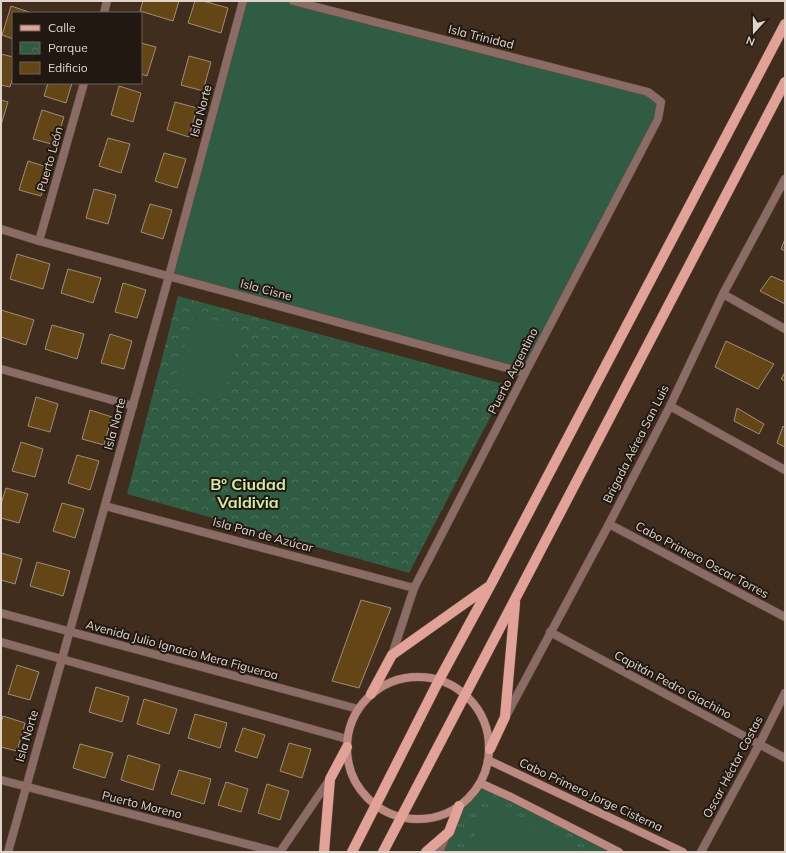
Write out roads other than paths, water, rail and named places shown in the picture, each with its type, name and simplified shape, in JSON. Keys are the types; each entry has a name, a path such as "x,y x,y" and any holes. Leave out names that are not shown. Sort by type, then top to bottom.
{"main road":[{"path":"352,852 439,680 490,586 785,24"},
{"path":"383,852 785,82"},
{"path":"371,694 392,655 490,586"},
{"path":"490,749 505,717 516,597"},
{"path":"324,852 330,779 347,743"},
{"path":"426,852 449,832 459,806"}],"street":[{"path":"104,12 107,1"},
{"name":"Isla Norte","path":"8,852 169,276 243,1"},
{"name":"Isla Trinidad","path":"293,1 648,92 661,102"},
{"name":"Puerto León","path":"39,241 84,84"},
{"name":"Puerto Argentino","path":"392,655 414,588 658,119 661,102"},
{"name":"Brigada Aérea San Luis","path":"505,717 609,524 670,406 723,294 785,180"},
{"name":"Isla Cisne","path":"1,229 39,241 525,373"},
{"path":"723,294 785,329"},
{"path":"1,369 133,406"},
{"path":"670,406 785,470"},
{"name":"Isla Pan de Azúcar","path":"105,506 414,588"},
{"name":"Cabo Primero Oscar Torres","path":"609,524 785,618"},
{"name":"Avenida Julio Ignacio Mera Figueroa","path":"1,613 358,709"},
{"name":"Capitán Pedro Giachino","path":"550,632 785,758"},
{"path":"1,642 347,743"},
{"path":"415,676 439,680 453,686 465,694 478,710 484,722 487,729 490,749 485,772 480,783 471,796 459,806 441,815 422,819 402,817 388,812 376,805 360,789 350,769 347,743 351,723 358,709 371,694 392,681 415,676"},
{"name":"Oscar Héctor Costas","path":"701,852 759,745 785,693"},
{"name":"Cabo Primero Jorge Cisterna","path":"488,760 683,852"},
{"path":"279,852 330,779"},
{"name":"Puerto Moreno","path":"1,780 279,852"},
{"path":"480,783 511,797 619,852"},
{"path":"439,852 449,832"}],"district":[{"name":"Bº Ciudad Valdivia","path":"248,493"}]}
